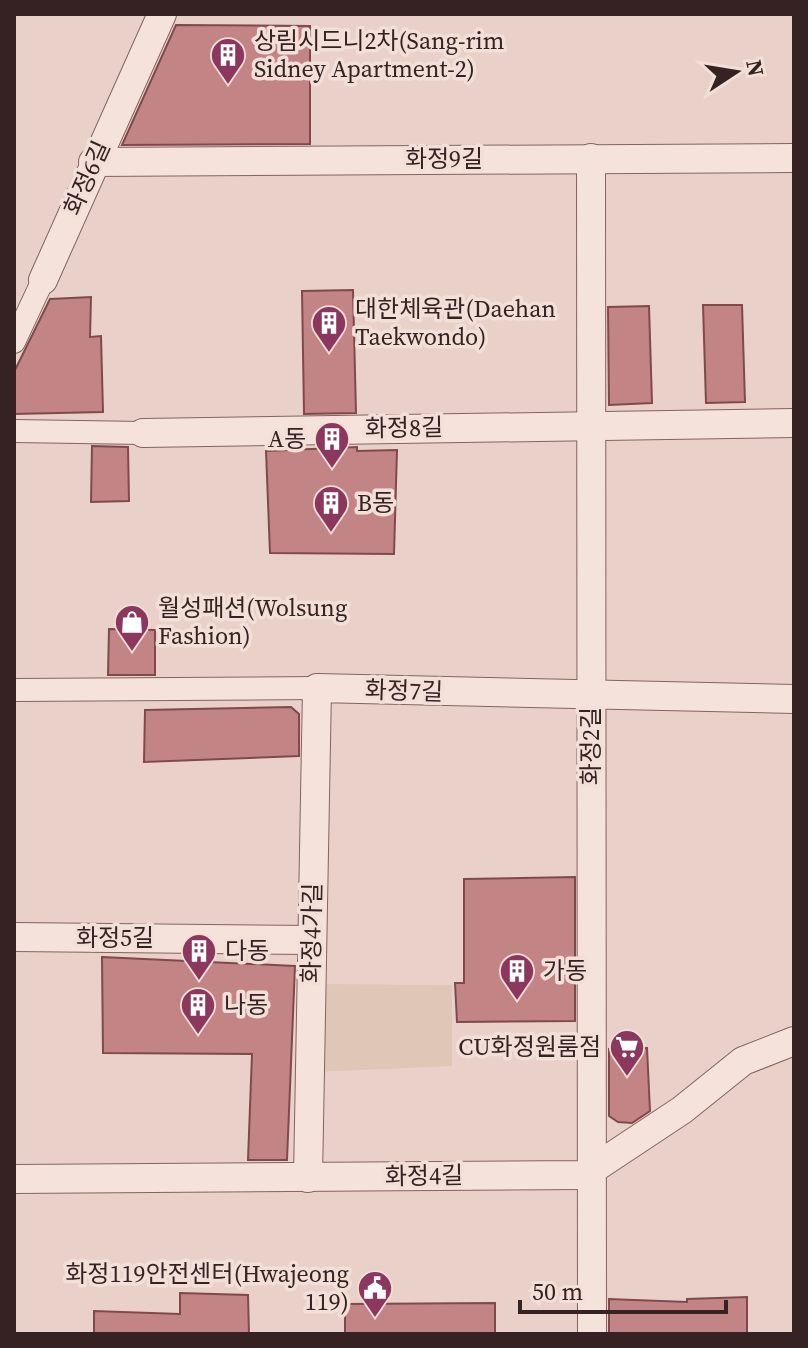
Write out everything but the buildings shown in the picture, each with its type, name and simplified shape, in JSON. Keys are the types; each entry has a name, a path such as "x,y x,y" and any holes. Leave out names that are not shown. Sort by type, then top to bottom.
{"street":[{"name":"화정6길","path":"14,342 162,14"},
{"name":"화정2길","path":"591,158 592,1334"},
{"name":"화정9길","path":"93,162 794,158"},
{"name":"화정8길","path":"14,431 143,433 794,423"},
{"name":"화정7길","path":"14,690 317,688 591,697 794,699"},
{"name":"화정4가길","path":"308,1178 317,688"},
{"name":"화정5길","path":"14,937 312,940"},
{"name":"화정4길","path":"14,1179 584,1175 682,1110 743,1061 794,1041"}],"shaded area":[{"path":"319,984 452,985 452,1066 317,1072"}],"place":[{"name":"상림시드니2차(Sang-rim Sidney Apartment-2)","path":"228,86"},
{"name":"대한체육관(Daehan Taekwondo)","path":"329,354"},
{"name":"A동","path":"332,470"},
{"name":"B동","path":"331,534"},
{"name":"월성패션(Wolsung Fashion)","path":"132,653"},
{"name":"다동","path":"199,982"},
{"name":"가동","path":"517,1002"},
{"name":"나동","path":"198,1036"},
{"name":"CU화정원룸점","path":"627,1078"},
{"name":"화정119안전센터(Hwajeong 119)","path":"375,1319"}]}
